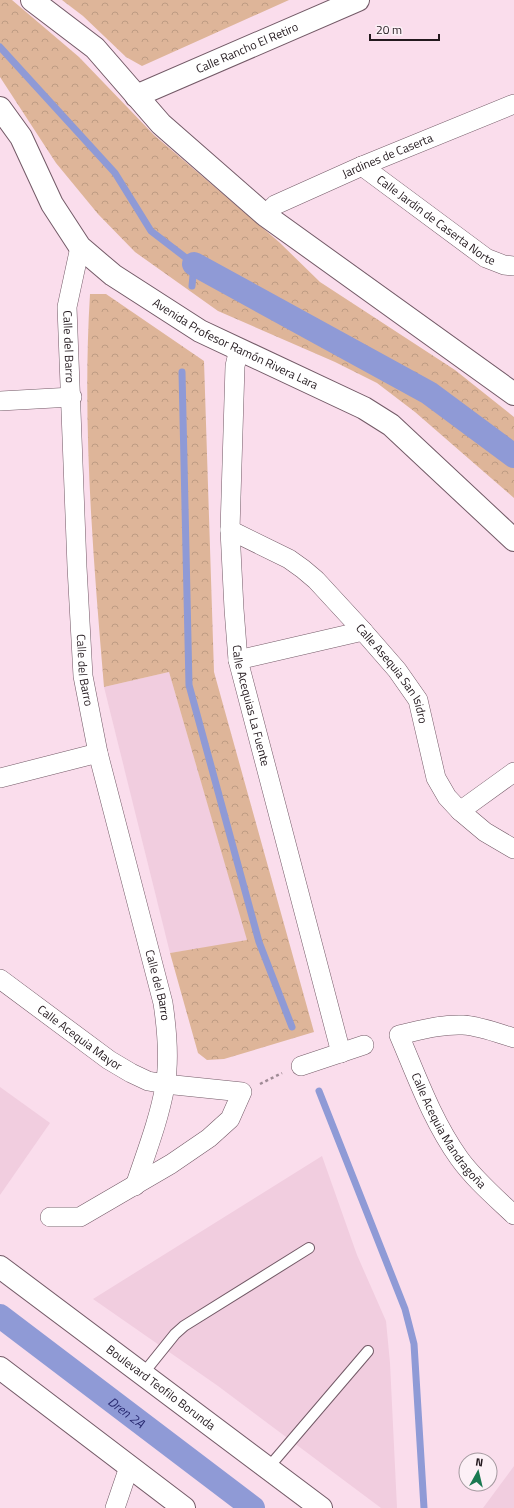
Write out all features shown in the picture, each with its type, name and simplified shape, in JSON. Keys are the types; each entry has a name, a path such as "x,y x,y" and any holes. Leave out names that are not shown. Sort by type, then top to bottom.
{"street":[{"path":"32,0 95,48 161,124 265,215 514,394"},
{"name":"Calle Rancho El Retiro","path":"136,96 358,0"},
{"name":"Jardines de Caserta","path":"265,215 276,205 362,166 514,104"},
{"name":"Avenida Profesor Ramón Rivera Lara","path":"0,108 21,137 52,204 80,247 113,275 200,331 364,408 390,425 514,540"},
{"name":"Calle Jardin de Caserta Norte","path":"362,166 486,258 504,265 514,266"},
{"name":"Calle del Barro","path":"80,247 68,306 77,567 83,676 98,753 163,1003 167,1031 165,1084 153,1132 135,1186"},
{"name":"Calle Acequias La Fuente","path":"240,349 235,366 230,530 238,660 341,1052"},
{"path":"0,401 72,397"},
{"name":"Calle Asequia San Isidro","path":"230,530 289,559 303,569 316,580 363,630 397,670 418,700 436,778 447,797 460,811 485,832 514,849"},
{"path":"238,660 363,630"},
{"path":"0,778 98,753"},
{"path":"460,811 514,772"},
{"name":"Calle Acequia Mayor","path":"0,980 109,1060 148,1081 242,1092"},
{"name":"Calle Acequia Mandragoña","path":"514,1038 464,1025 440,1026 400,1034 436,1122 459,1159 480,1183 514,1215"},
{"path":"294,1068 364,1045"},
{"path":"50,1217 80,1217 171,1164 209,1138 230,1119 242,1092"},
{"name":"Boulevard Teofilo Borunda","path":"0,1267 321,1508"},
{"path":"0,1368 184,1508"},
{"path":"115,1508 129,1467"}],"lane":[{"path":"142,1375 175,1334 184,1326 309,1248"},
{"path":"268,1468 368,1351"}],"path":[{"path":"242,1092 294,1068"}],"shaded area":[{"path":"169,672 248,941 170,953 104,687"},
{"path":"0,1087 50,1123 0,1195"},
{"path":"322,1156 357,1255 386,1321 390,1363 397,1508 381,1508 218,1386 93,1299"},
{"path":"514,1466 514,1508 483,1508 495,1492 498,1492 498,1488"}],"green space":[{"path":"0,0 12,0 79,57 154,135 279,242 320,282 455,370 514,417 514,498 415,412 377,383 335,362 218,311 135,252 98,214 56,163 0,77"},
{"path":"62,0 289,0 142,66 126,57 83,16"},
{"path":"90,294 106,294 204,361 214,672 314,1032 224,1059 207,1060 198,1053 170,953 247,940 169,672 104,687 96,589 88,441 87,392"}],"waterway":[{"path":"0,47 115,173 151,231 194,264 192,286"},
{"path":"194,264 429,393 514,456"},
{"path":"182,372 189,685 259,942 292,1027"},
{"path":"319,1091 405,1309 414,1344 424,1508"},
{"name":"Dren 2A","path":"0,1316 253,1508"}]}
